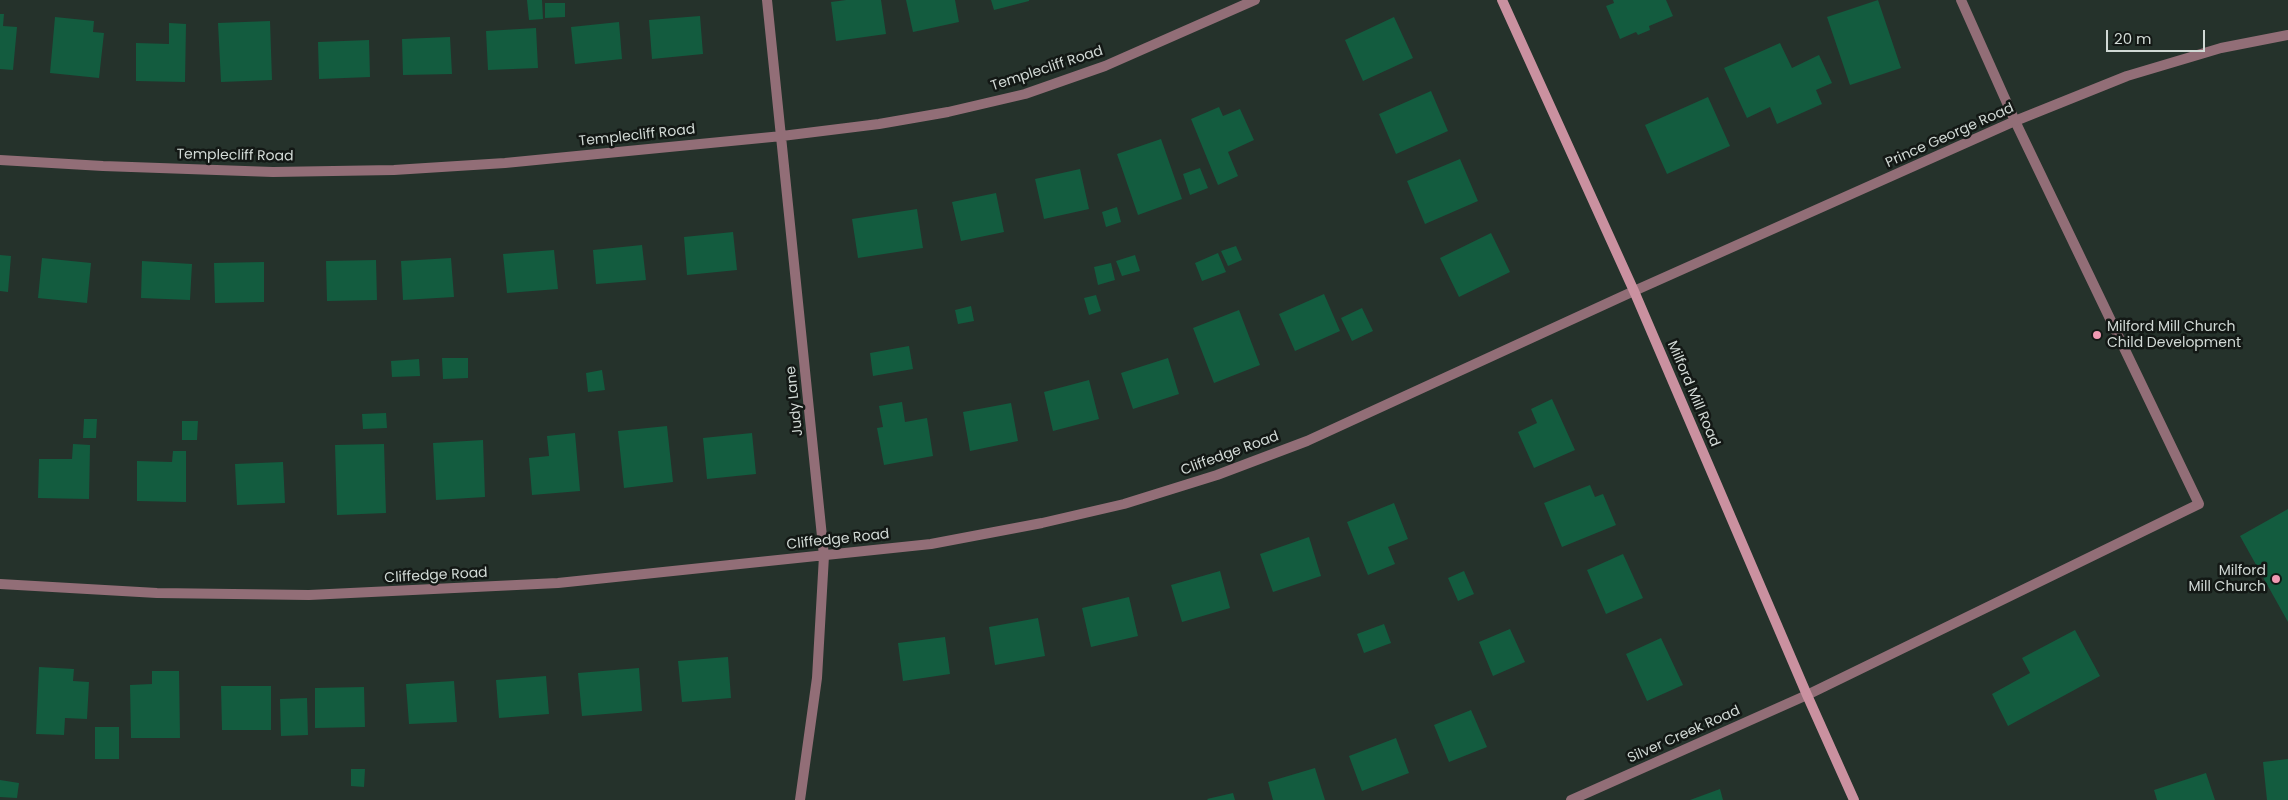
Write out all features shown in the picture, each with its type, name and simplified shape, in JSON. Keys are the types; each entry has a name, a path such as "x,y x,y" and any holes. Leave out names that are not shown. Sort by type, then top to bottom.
{"main road":[{"name":"Milford Mill Road","path":"1502,0 1634,291 1854,800"}],"street":[{"name":"Judy Lane","path":"767,0 824,556 817,678 800,800"},
{"name":"Templecliff Road","path":"0,160 102,166 273,172 394,170 505,163 782,136 948,112 1024,94 1105,66 1255,0"},
{"path":"1961,0 2015,121"},
{"name":"Prince George Road","path":"1634,291 2015,121 2127,76 2221,48 2288,35"},
{"name":"Silver Creek Road","path":"1572,800 1807,694 2199,504 2015,121"},
{"name":"Cliffedge Road","path":"0,584 157,593 309,595 558,582 931,544 1042,524 1124,504 1217,475 1307,441 1634,291"}],"building":[{"path":"527,0 542,0 543,19 529,20"},
{"path":"881,0 886,34 836,41 831,2"},
{"path":"906,0 955,0 959,22 913,32"},
{"path":"991,0 1029,0 1029,1 994,10"},
{"path":"1613,0 1666,0 1673,16 1649,26 1650,30 1638,35 1636,32 1620,39 1606,6 1614,3"},
{"path":"1878,0 1901,68 1850,85 1827,17"},
{"path":"545,3 565,3 565,17 545,18"},
{"path":"0,14 4,14 3,26 17,27 13,70 0,69"},
{"path":"700,16 703,54 652,59 649,20"},
{"path":"55,17 94,21 93,32 104,33 99,78 50,73"},
{"path":"1394,17 1413,58 1363,81 1345,40"},
{"path":"270,21 272,80 221,82 218,23"},
{"path":"619,22 622,59 575,64 571,27"},
{"path":"169,23 186,24 185,82 136,81 136,43 169,44"},
{"path":"536,28 538,68 488,70 486,31"},
{"path":"450,37 452,74 403,75 402,39"},
{"path":"369,40 370,77 319,79 318,42"},
{"path":"1780,43 1792,68 1819,55 1832,83 1816,90 1822,104 1777,124 1770,107 1747,118 1724,68"},
{"path":"1431,91 1448,131 1396,154 1379,114"},
{"path":"1708,97 1730,146 1667,174 1645,125"},
{"path":"1219,107 1223,116 1240,109 1254,140 1228,152 1238,176 1218,185 1191,119"},
{"path":"1161,139 1182,199 1138,215 1117,154"},
{"path":"1460,159 1478,201 1425,224 1407,181"},
{"path":"1200,168 1208,188 1190,195 1183,174"},
{"path":"1080,169 1089,209 1044,219 1035,179"},
{"path":"996,193 1004,232 961,241 952,202"},
{"path":"1117,207 1121,222 1106,227 1102,212"},
{"path":"917,209 923,248 858,258 852,219"},
{"path":"733,232 737,270 687,275 684,237"},
{"path":"1491,233 1510,272 1459,297 1440,258"},
{"path":"642,245 646,280 596,284 593,250"},
{"path":"1236,246 1242,260 1228,266 1221,251"},
{"path":"554,250 558,289 507,293 503,254"},
{"path":"1218,253 1226,272 1202,281 1195,263"},
{"path":"0,255 11,256 8,292 0,291"},
{"path":"1135,255 1140,271 1122,276 1116,261"},
{"path":"42,258 91,263 87,303 38,298"},
{"path":"451,258 454,297 403,300 401,261"},
{"path":"376,260 377,300 327,301 326,261"},
{"path":"142,261 192,264 190,300 141,298"},
{"path":"264,262 264,302 215,303 214,263"},
{"path":"1111,263 1115,280 1098,285 1094,267"},
{"path":"1324,294 1340,331 1295,351 1279,314"},
{"path":"1096,295 1101,311 1089,315 1084,298"},
{"path":"971,306 974,321 958,324 955,310"},
{"path":"1362,308 1373,331 1352,341 1341,318"},
{"path":"1239,310 1260,365 1214,383 1193,328"},
{"path":"909,346 913,369 873,376 870,353"},
{"path":"442,358 468,358 468,378 443,379"},
{"path":"1168,358 1179,394 1133,409 1121,373"},
{"path":"419,359 420,376 392,377 391,361"},
{"path":"602,370 605,390 588,392 586,373"},
{"path":"1089,380 1099,419 1053,431 1044,392"},
{"path":"1552,399 1575,450 1534,468 1518,432 1537,423 1531,409"},
{"path":"902,402 905,422 927,418 933,456 884,465 877,428 883,427 879,406"},
{"path":"1011,403 1018,441 970,451 963,412"},
{"path":"386,413 387,428 363,429 362,414"},
{"path":"84,419 97,419 96,438 83,438"},
{"path":"182,421 198,421 197,440 182,440"},
{"path":"667,426 673,482 624,488 618,431"},
{"path":"575,433 580,491 532,495 529,458 549,456 547,436"},
{"path":"752,433 756,474 707,479 703,438"},
{"path":"483,440 485,497 436,500 433,443"},
{"path":"73,444 90,445 89,499 38,498 39,459 72,459"},
{"path":"384,444 386,513 337,515 335,445"},
{"path":"173,451 186,451 186,502 137,501 137,461 172,462"},
{"path":"283,462 285,503 237,505 235,464"},
{"path":"1590,485 1595,497 1603,494 1616,525 1562,547 1544,503"},
{"path":"1394,503 1408,539 1388,547 1395,564 1368,575 1347,522"},
{"name":"Milford Mill Church","path":"2288,509 2288,622 2240,536"},
{"path":"1309,537 1321,576 1273,592 1260,554"},
{"path":"1623,554 1643,598 1606,614 1587,570"},
{"path":"1220,571 1230,608 1182,622 1171,585"},
{"path":"1464,571 1474,594 1458,601 1448,578"},
{"path":"1129,597 1138,636 1091,647 1082,608"},
{"path":"1038,618 1045,656 995,665 989,627"},
{"path":"1384,624 1391,643 1364,653 1357,634"},
{"path":"1510,629 1525,662 1493,676 1479,642"},
{"path":"2075,630 2100,676 2008,726 1992,694 2030,673 2022,658"},
{"path":"945,637 950,674 903,681 898,643"},
{"path":"1661,638 1683,685 1647,701 1626,654"},
{"path":"728,657 731,698 682,702 678,661"},
{"path":"39,667 74,669 73,681 89,682 87,719 65,718 64,735 36,734"},
{"path":"639,668 642,711 582,716 578,673"},
{"path":"152,671 179,671 180,738 131,738 130,685 152,684"},
{"path":"546,676 549,714 499,718 496,680"},
{"path":"454,681 457,722 409,724 406,684"},
{"path":"221,686 271,686 271,730 222,730"},
{"path":"364,687 365,727 315,728 315,688"},
{"path":"307,698 308,735 281,736 280,699"},
{"path":"1471,710 1487,747 1449,762 1434,725"},
{"path":"95,727 119,727 119,759 95,759"},
{"path":"1396,738 1409,773 1362,791 1349,756"},
{"path":"2288,759 2288,800 2267,800 2263,762"},
{"path":"1315,768 1325,800 1273,800 1268,782"},
{"path":"351,769 365,769 364,787 351,786"},
{"path":"2206,773 2215,800 2157,800 2154,790"},
{"path":"0,780 19,783 17,798 0,797"},
{"path":"1720,789 1723,800 1690,800"},
{"path":"1233,793 1235,800 1207,799"}],"place":[{"name":"Milford Mill Church Child Development","path":"2097,335"},
{"name":"Milford Mill Church","path":"2276,579"}]}
